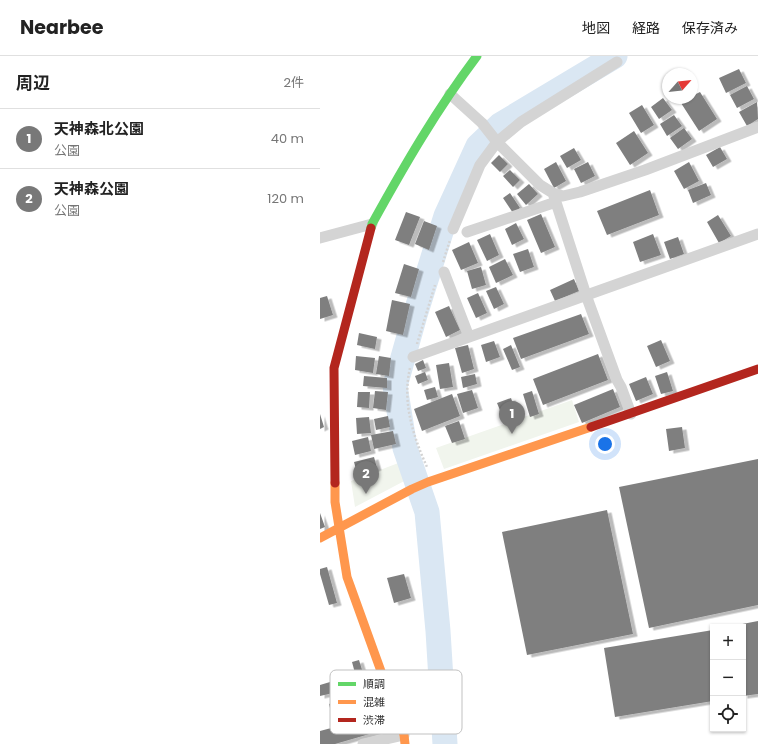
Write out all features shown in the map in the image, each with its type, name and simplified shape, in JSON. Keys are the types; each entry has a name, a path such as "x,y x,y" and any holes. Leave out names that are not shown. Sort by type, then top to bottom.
{"street":[{"path":"380,670 347,577 335,502 334,368 372,224 410,156 450,94 477,56"},
{"path":"453,229 480,165 497,142 521,122 617,62"},
{"path":"450,94 482,123 497,142 554,198 586,295 631,414"},
{"path":"467,232 554,198 586,190 645,170 758,126"},
{"path":"320,238 372,224"},
{"path":"413,357 758,234"},
{"path":"441,272 469,337"},
{"path":"320,538 412,489 430,482 758,369"},
{"path":"363,744 404,740"}],"path":[{"path":"430,482 408,413 408,376 453,229"}],"shaded area":[{"path":"572,400 579,422 444,469 436,448"},
{"path":"401,462 410,478 355,507 351,481"}],"building":[{"path":"739,69 746,83 726,93 719,78"},
{"path":"747,86 754,99 737,108 730,95"},
{"path":"700,92 717,119 699,131 682,104 698,104 698,93"},
{"path":"662,99 662,104 668,104 672,110 659,119 651,107"},
{"path":"757,102 758,119 747,126 739,112"},
{"path":"642,105 654,125 641,133 629,113"},
{"path":"674,115 682,126 667,136 660,124"},
{"path":"684,128 692,139 678,149 670,138"},
{"path":"634,131 648,153 630,165 616,143"},
{"path":"720,147 727,159 713,167 706,155"},
{"path":"574,148 581,160 567,168 560,156"},
{"path":"499,155 508,164 500,172 491,163"},
{"path":"556,162 566,181 554,188 544,169"},
{"path":"588,162 595,176 581,183 574,169"},
{"path":"689,162 699,181 684,189 674,171"},
{"path":"510,170 520,180 513,187 503,176"},
{"path":"706,183 711,195 693,203 688,190"},
{"path":"529,184 538,194 526,205 517,194"},
{"path":"650,190 659,215 607,235 597,211"},
{"path":"510,193 520,208 513,213 503,198"},
{"path":"406,212 420,217 409,245 395,240"},
{"path":"541,214 555,247 541,253 527,220"},
{"path":"718,215 731,236 719,243 707,222"},
{"path":"424,221 437,226 429,250 415,244"},
{"path":"516,223 524,239 512,245 505,229"},
{"path":"490,234 499,255 487,261 477,240"},
{"path":"653,234 661,255 640,262 633,242"},
{"path":"678,237 684,254 670,259 664,242"},
{"path":"469,242 478,263 461,270 452,250"},
{"path":"528,249 534,267 520,272 513,254"},
{"path":"505,259 513,275 496,283 489,267"},
{"path":"404,264 419,269 411,297 395,293"},
{"path":"481,267 486,285 472,289 467,271"},
{"path":"574,279 579,291 555,301 550,290"},
{"path":"496,287 504,304 494,309 486,291"},
{"path":"478,293 487,313 476,318 467,298"},
{"path":"327,296 333,315 320,319 320,298"},
{"path":"392,300 410,304 403,335 386,331"},
{"path":"449,306 460,330 446,337 435,312"},
{"path":"581,314 589,334 521,359 513,338"},
{"path":"359,333 377,337 375,349 357,345"},
{"path":"661,340 670,361 656,367 647,346"},
{"path":"494,341 500,357 486,362 481,345"},
{"path":"468,345 474,369 462,373 455,348"},
{"path":"511,345 520,367 512,370 503,349"},
{"path":"598,354 608,380 543,405 533,379"},
{"path":"356,356 375,358 373,373 355,370"},
{"path":"379,356 391,358 389,376 376,374"},
{"path":"423,360 426,368 418,371 415,364"},
{"path":"449,363 453,387 440,389 436,365"},
{"path":"425,372 428,380 418,384 415,376"},
{"path":"667,372 673,391 661,394 655,376"},
{"path":"475,374 477,384 463,388 461,377"},
{"path":"364,376 387,378 387,388 363,386"},
{"path":"646,377 653,394 636,401 629,384"},
{"path":"435,387 438,397 427,400 424,390"},
{"path":"613,389 620,407 582,423 574,405"},
{"path":"472,390 478,408 463,413 457,394"},
{"path":"375,391 388,392 386,410 373,408"},
{"path":"532,391 539,414 530,417 523,394"},
{"path":"358,392 370,392 369,408 357,407"},
{"path":"452,394 460,416 422,431 414,409"},
{"path":"511,398 517,416 504,420 497,403"},
{"path":"320,414 324,427 320,429"},
{"path":"388,416 390,427 376,430 374,419"},
{"path":"369,417 371,433 357,434 356,418"},
{"path":"459,421 465,439 452,443 445,426"},
{"path":"682,427 685,448 669,451 666,429"},
{"path":"393,431 396,444 374,449 371,435"},
{"path":"368,437 371,451 355,455 352,441"},
{"path":"374,457 377,468 357,473 354,462"},
{"path":"758,459 758,605 649,628 619,487"},
{"path":"607,510 633,634 527,655 502,532"},
{"path":"320,513 325,527 320,529"},
{"path":"327,567 337,603 329,605 320,574 320,569"},
{"path":"404,574 411,598 394,603 387,578"},
{"path":"758,621 758,694 746,696 746,624 742,624"},
{"path":"710,630 710,701 615,717 604,648"},
{"path":"359,660 362,670 354,670 352,662"},
{"path":"330,682 330,694 320,696 320,685"},
{"path":"330,728 330,734 370,734 335,744 320,744 320,731"}],"waterway":[{"path":"440,670 427,512 405,448 395,386 415,315 446,216 478,146 500,125 615,56"},
{"path":"444,734 445,744"}],"traffic: fast":[{"path":"371,228 409,159 448,96 477,56"}],"traffic: slow":[{"path":"320,538 428,482 591,427"},
{"path":"335,483 335,502 347,577 381,670"},
{"path":"404,734 405,744"}],"traffic: jam":[{"path":"335,483 334,368 371,228"},
{"path":"591,427 758,369"}],"place":[{"name":"天神森北公園","path":"512,434"},
{"name":"天神森公園","path":"366,494"}]}
